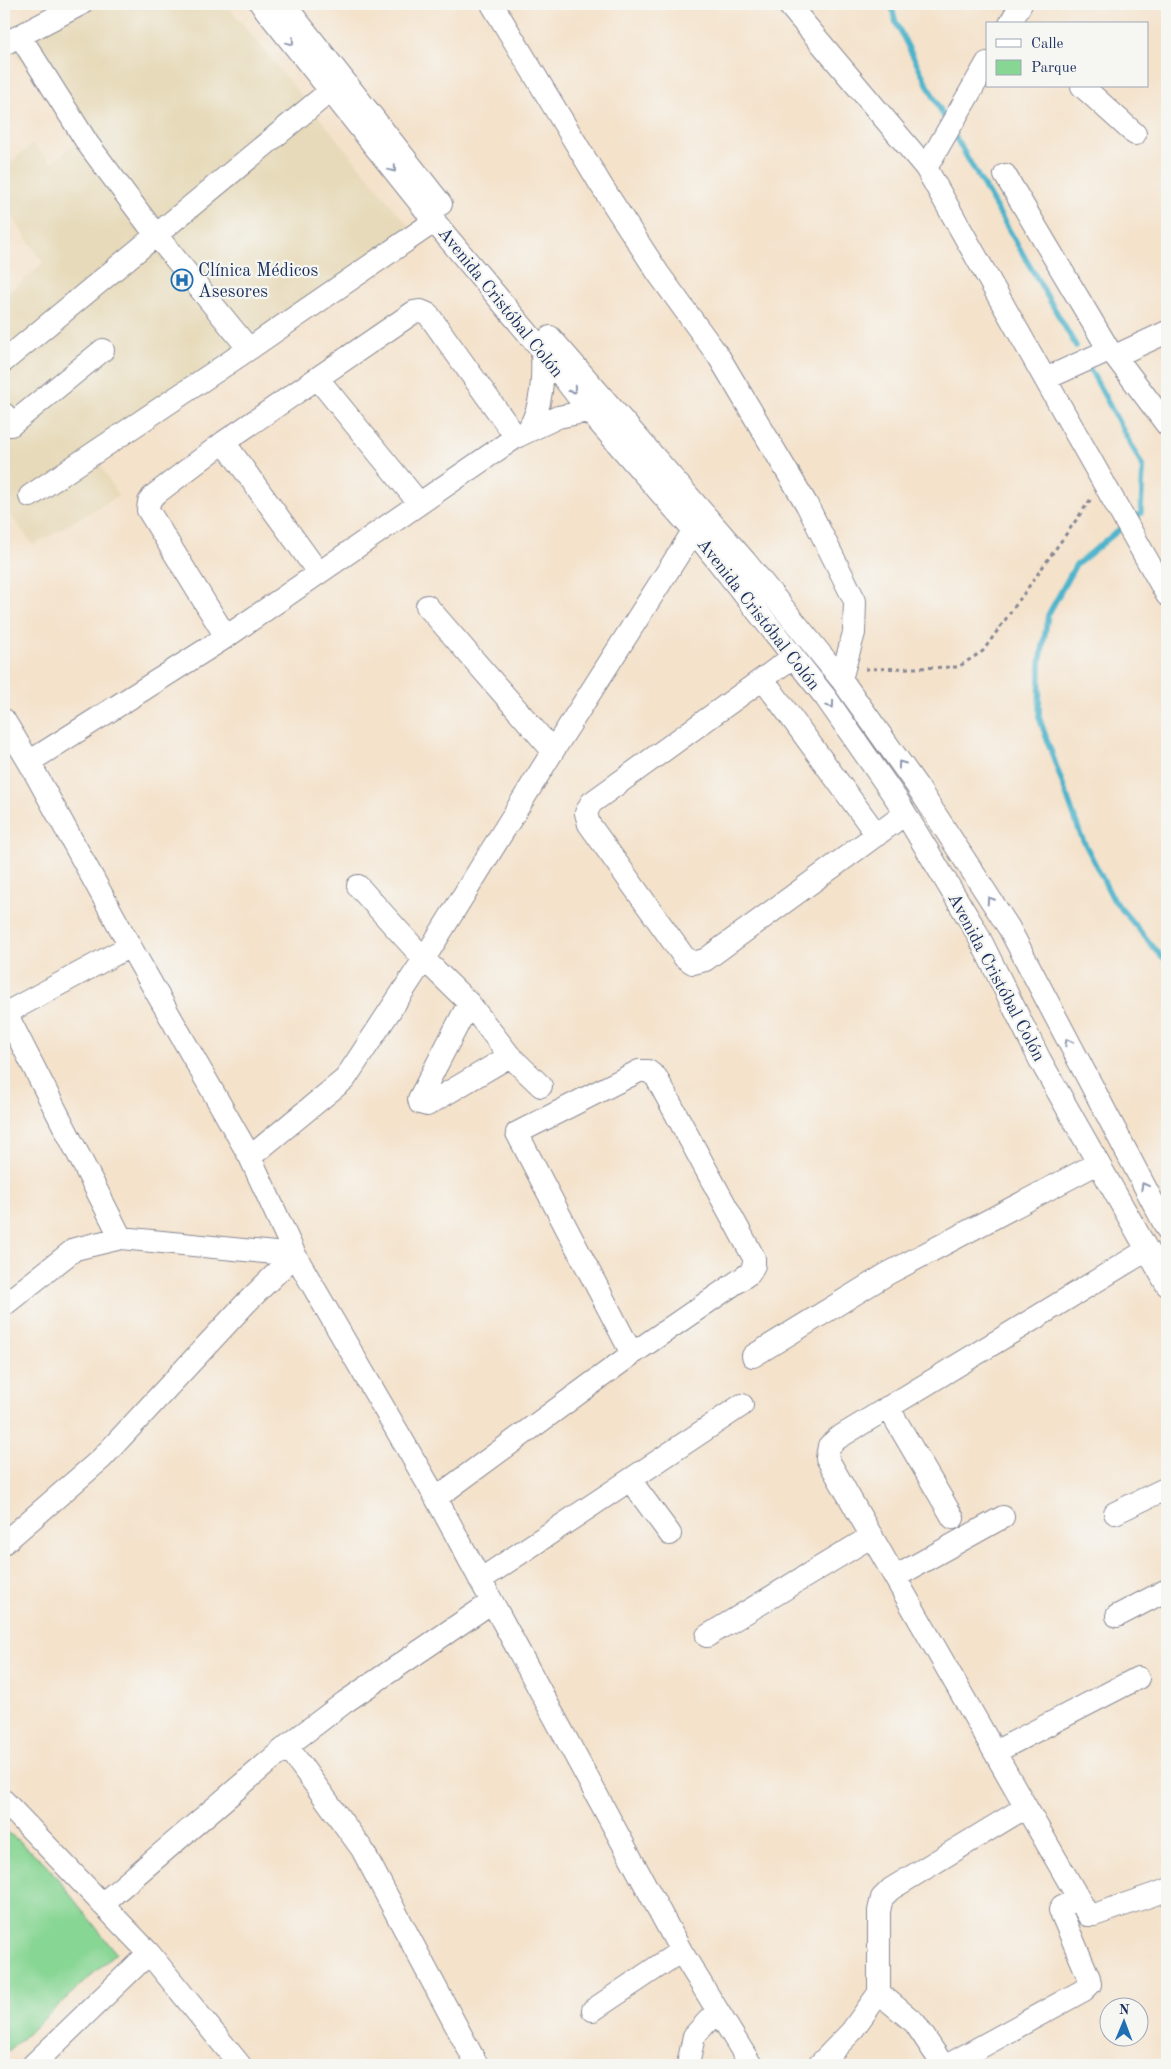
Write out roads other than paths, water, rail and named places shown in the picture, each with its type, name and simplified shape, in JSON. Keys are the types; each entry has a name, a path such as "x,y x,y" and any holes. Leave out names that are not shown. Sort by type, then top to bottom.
{"street":[{"path":"81,4 12,40 156,235 249,349"},
{"name":"Avenida Cristóbal Colón","path":"261,4 435,221 542,350 589,411 698,522 745,560 843,674 1008,928 1167,1229"},
{"name":"Avenida Cristóbal Colón","path":"284,4 455,222 698,522 793,657 826,698 905,814 976,931 1040,1060 1167,1285"},
{"path":"492,4 601,185 658,273 719,357 807,504 855,601 854,633 843,674"},
{"path":"788,4 926,168 1139,546 1166,588"},
{"path":"926,168 986,65"},
{"path":"1084,88 1135,134"},
{"path":"4,361 330,90"},
{"path":"1005,175 1112,353 1167,425"},
{"path":"30,496 435,221"},
{"path":"226,637 148,510 149,502 153,496 224,442 414,312 421,311 428,314 522,434"},
{"path":"1045,379 1167,332"},
{"path":"4,414 11,425 103,350"},
{"path":"522,434 535,419 541,392 542,350"},
{"path":"318,379 418,503"},
{"path":"30,762 226,637 418,503 522,434 558,417 589,411"},
{"path":"224,442 318,572"},
{"path":"250,1156 345,1079 424,959 698,522"},
{"path":"427,606 553,751"},
{"path":"793,657 591,803 586,812 589,824 684,957 693,963 705,960 905,814"},
{"path":"763,679 877,835"},
{"path":"4,720 30,762 130,946 250,1156 295,1255 436,1498 682,1951 751,2065"},
{"path":"358,886 424,959 469,1003 510,1056 541,1086"},
{"path":"121,1238 5,1011 130,946"},
{"path":"469,1003 419,1099 420,1103 428,1105 510,1056"},
{"path":"436,1498 632,1354 750,1272 754,1265 754,1258 656,1077 648,1071 639,1071 517,1133 632,1354"},
{"path":"753,1356 887,1274 1098,1163"},
{"path":"4,1305 75,1249 121,1238 295,1255"},
{"path":"1148,1250 838,1438 829,1446 827,1458 1088,1914 1094,1915 1167,1890"},
{"path":"4,1543 101,1459 244,1304 295,1255"},
{"path":"480,1580 742,1405"},
{"path":"888,1408 953,1518"},
{"path":"630,1480 670,1534"},
{"path":"1115,1513 1167,1488"},
{"path":"895,1577 1003,1517"},
{"path":"707,1636 872,1536"},
{"path":"1117,1616 1167,1590"},
{"path":"102,1904 288,1746 345,1702 492,1602"},
{"path":"995,1752 1138,1678"},
{"path":"288,1746 362,1849 477,2065"},
{"path":"4,1801 149,1953 240,2065"},
{"path":"819,2065 851,2032 879,1993 879,1911 882,1898 891,1889 1026,1807"},
{"path":"879,1993 915,2024 943,2064 947,2065 1084,1990 1090,1984 1060,1910 1062,1906 1078,1899"},
{"path":"593,2010 682,1951"},
{"path":"33,2065 149,1953"},
{"path":"688,2065 694,2036 718,2011"}],"waterway":[{"path":"891,4 896,23 946,121"},
{"path":"953,133 1076,346"},
{"path":"1090,369 1143,467 1141,513 1131,521"},
{"path":"1124,526 1075,566 1048,615 1040,664 1039,717 1081,836 1113,899 1161,956 1167,960"}],"place":[{"name":"Clínica Médicos Asesores","path":"182,280"}]}
